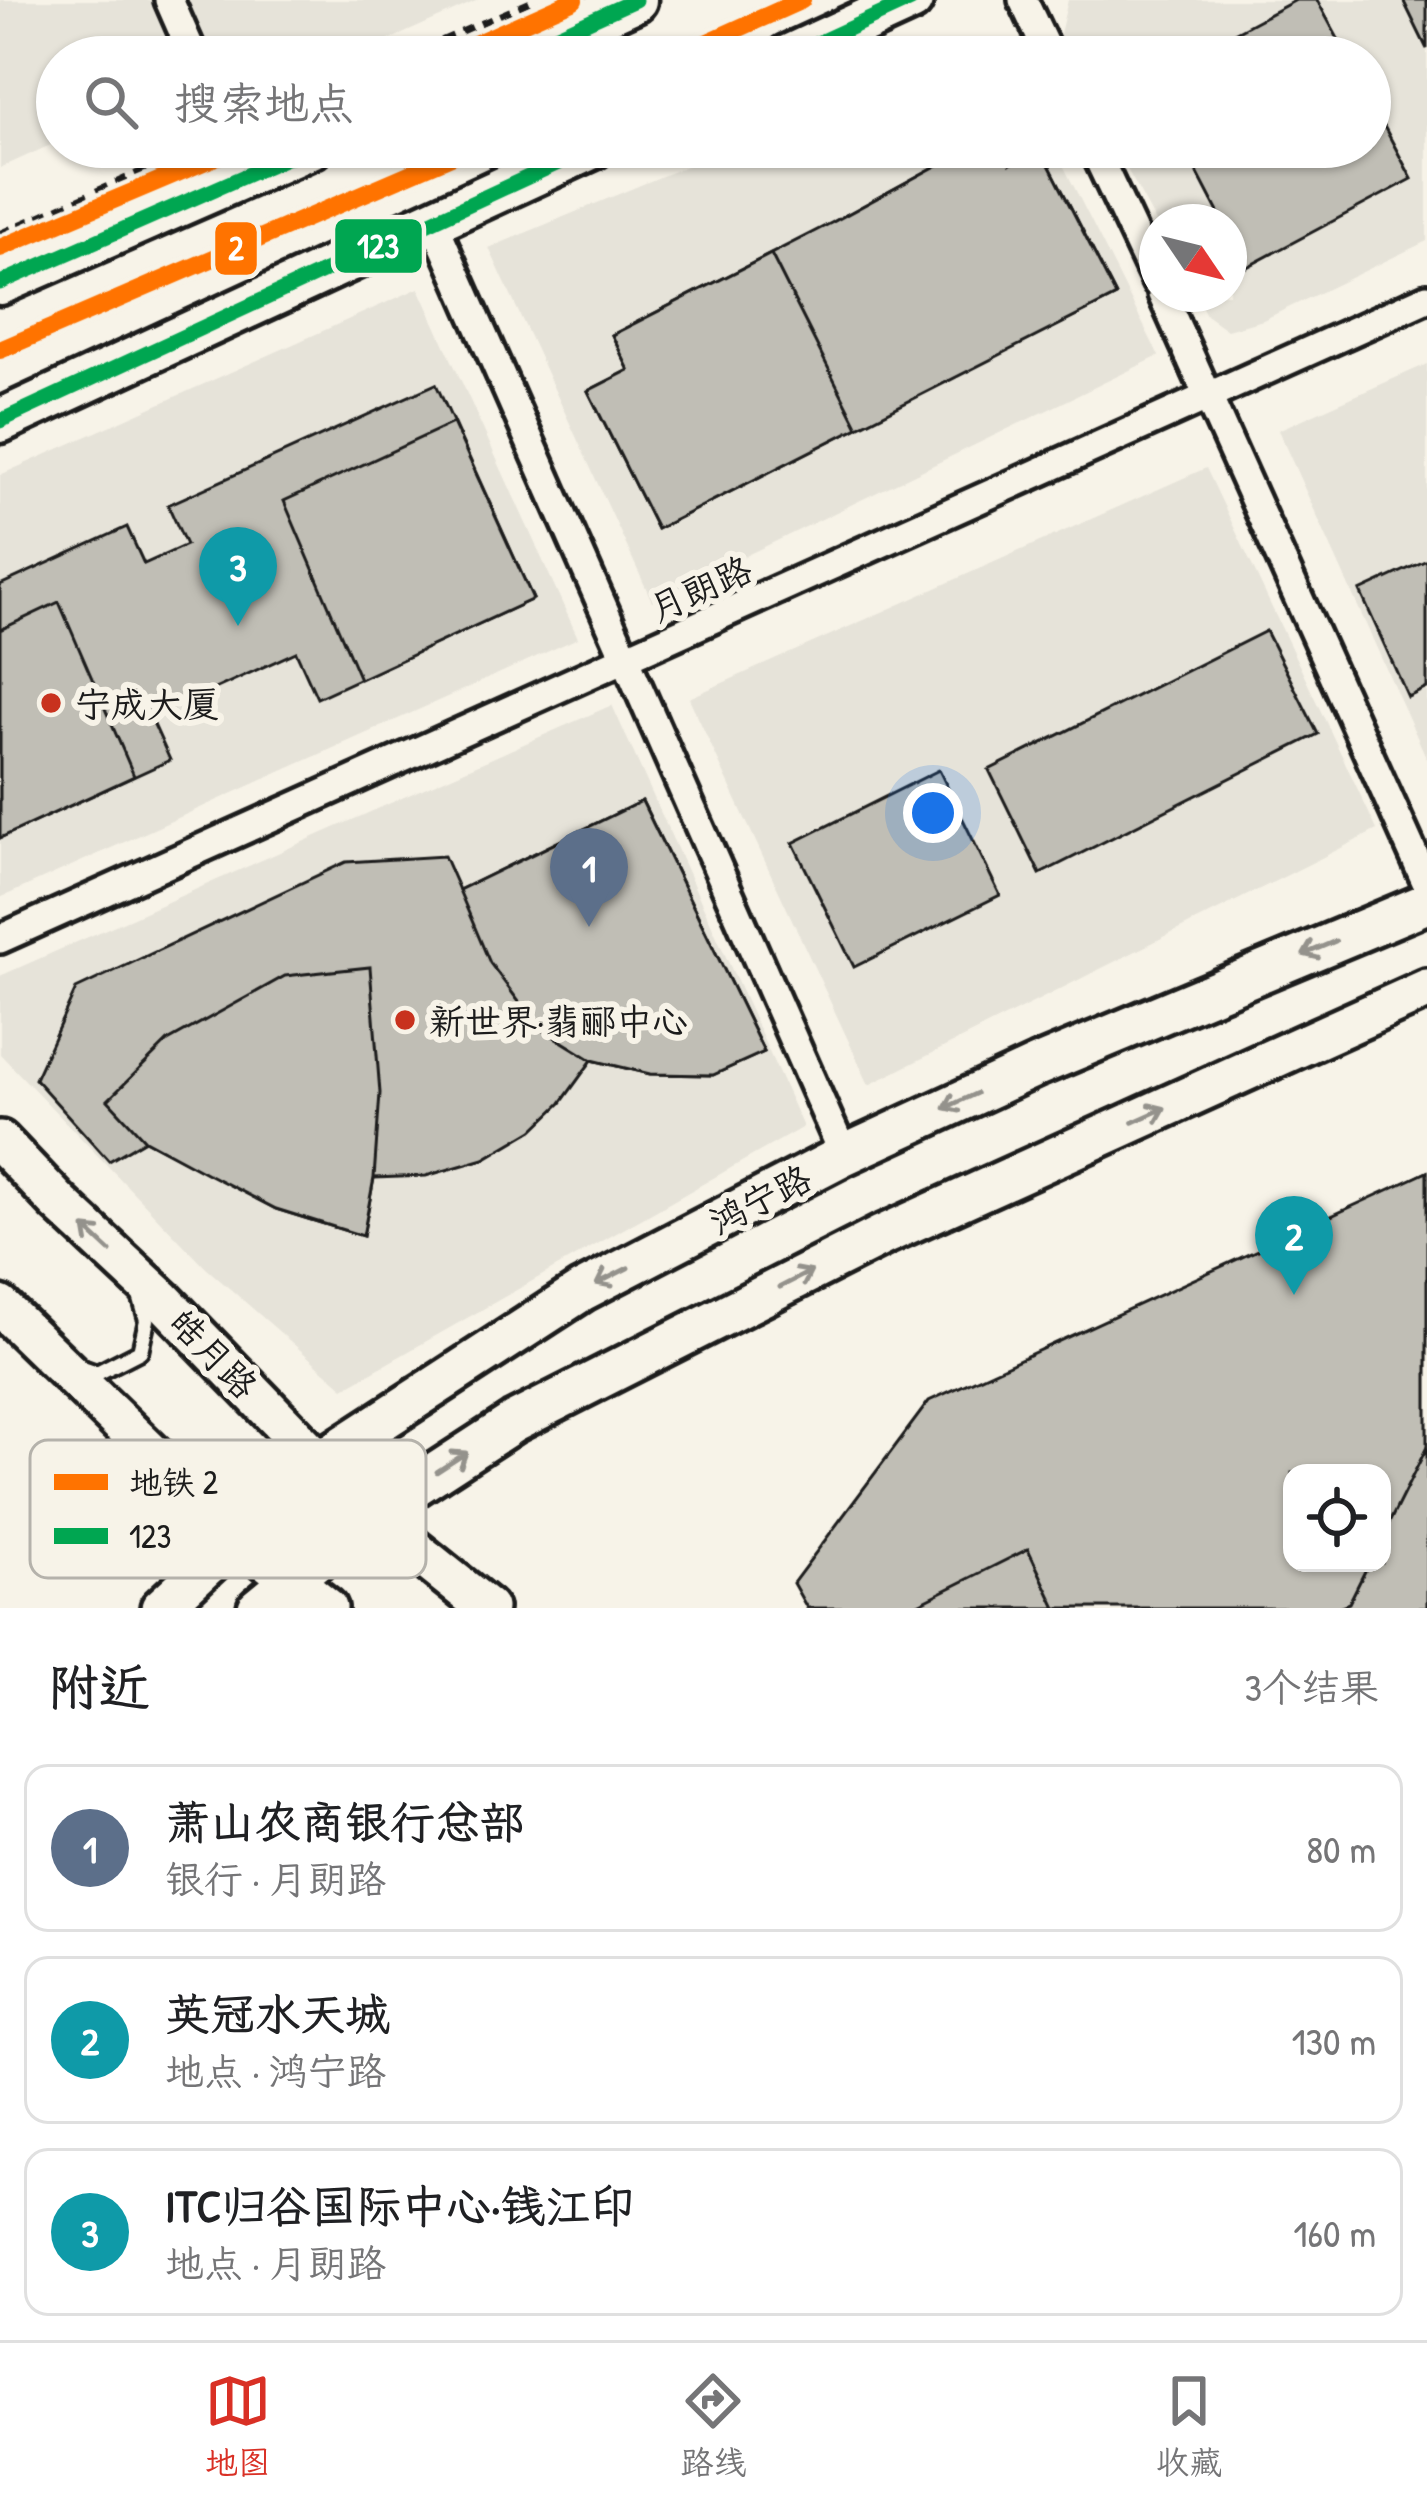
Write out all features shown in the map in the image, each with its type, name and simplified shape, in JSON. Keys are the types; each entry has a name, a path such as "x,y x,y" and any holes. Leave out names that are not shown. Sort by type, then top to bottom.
{"main road":[{"path":"555,36 635,0"},
{"path":"833,36 911,0"},
{"path":"0,283 228,168"},
{"path":"0,421 546,168"},
{"name":"鸿宁路","path":"352,1440 582,1291 844,1155 1037,1066 1427,903"},
{"path":"426,1479 514,1422 883,1235 1427,989"},
{"name":"皓月路","path":"0,1141 299,1440"},
{"path":"0,1306 139,1440"},
{"name":"皓月路","path":"426,1559 487,1608"},
{"name":"鸿宁路","path":"161,1608 195,1578"},
{"path":"289,1578 327,1608"},
{"path":"258,1608 293,1578"}],"street":[{"path":"169,0 185,36"},
{"path":"1023,0 1040,36"},
{"path":"1103,168 1139,245"},
{"path":"433,220 844,1155"},
{"name":"月朗路","path":"0,939 1427,298"},
{"path":"1170,312 1427,884"}],"lane":[{"path":"53,1356 97,1373 140,1351 147,1320 134,1274"}],"path":[{"path":"451,36 534,0"},
{"path":"0,232 148,168"}],"shaded area":[{"path":"0,0 151,0 166,36 36,36 36,152 0,168"},
{"path":"183,0 478,0 398,36 199,36"},
{"path":"1068,0 1427,0 1427,241 1263,320 1227,330 1204,312 1247,312 1247,204 1146,204 1126,168 1391,168 1391,36 1059,36"},
{"path":"681,168 1065,168 1159,356 652,601 489,248"},
{"path":"419,288 578,638 0,898 0,475"},
{"path":"1427,364 1427,759 1278,430"},
{"path":"1206,468 1377,830 869,1085 689,698"},
{"path":"612,705 803,1127 344,1388 206,1268 0,1054 0,976"}],"building":[{"path":"1296,0 1317,0 1337,36 1228,36"},
{"path":"1403,0 1427,0 1427,49"},
{"path":"1391,140 1412,179 1247,267 1247,204 1214,204 1195,168 1391,168"},
{"path":"932,168 1051,168 1116,296 920,394 835,221"},
{"path":"932,168 1051,168 1116,296 657,529 588,391 629,370 612,335"},
{"path":"771,254 858,427 657,529 588,391 629,370 612,335"},
{"path":"436,384 533,599 317,698 296,652 151,718 170,760 0,838 0,585 127,527 144,564 186,545 168,505"},
{"path":"453,423 533,599 360,679 284,501"},
{"path":"1427,560 1427,688 1408,697 1360,591"},
{"name":"宁成大厦","path":"59,602 134,776 0,838 0,630"},
{"path":"1266,631 1318,734 1040,874 989,770"},
{"path":"939,770 1000,895 854,967 793,843"},
{"name":"新世界·翡郦中心","path":"642,801 764,1052 713,1075 650,1074 592,1060 561,1103 533,1130 484,1159 426,1176 374,1178 363,1236 276,1209 145,1140 109,1161 35,1079 76,989 346,862 444,856 459,890"},
{"path":"642,801 764,1052 713,1075 650,1074 592,1060 537,1026 490,963 459,890"},
{"path":"370,967 380,1093 374,1178 363,1236 276,1209 208,1174 145,1140 108,1100 168,1041 285,976"},
{"path":"1427,1172 1427,1257 1393,1189"},
{"path":"1427,1172 1427,1608 807,1608 793,1583 929,1401"},
{"path":"1427,1447 1427,1608 1336,1608 1349,1603 1364,1572 1391,1572 1391,1519"},
{"path":"1028,1549 1056,1608 910,1608"}],"metro line":[{"name":"2","path":"493,36 574,0"},
{"name":"2","path":"722,36 802,0"},
{"name":"2","path":"0,248 189,168"},
{"name":"2","path":"0,350 423,168"}],"transit line":[{"name":"123","path":"555,36 635,0"},
{"name":"123","path":"833,36 911,0"},
{"name":"123","path":"0,283 263,168"},
{"name":"123","path":"0,421 548,168"}],"place":[{"name":"ITC归谷国际中心·钱江印","path":"238,626"},
{"name":"宁成大厦","path":"51,703"},
{"name":"萧山农商银行总部","path":"589,927"},
{"name":"新世界·翡郦中心","path":"405,1020"},
{"name":"英冠水天城","path":"1294,1295"}]}
